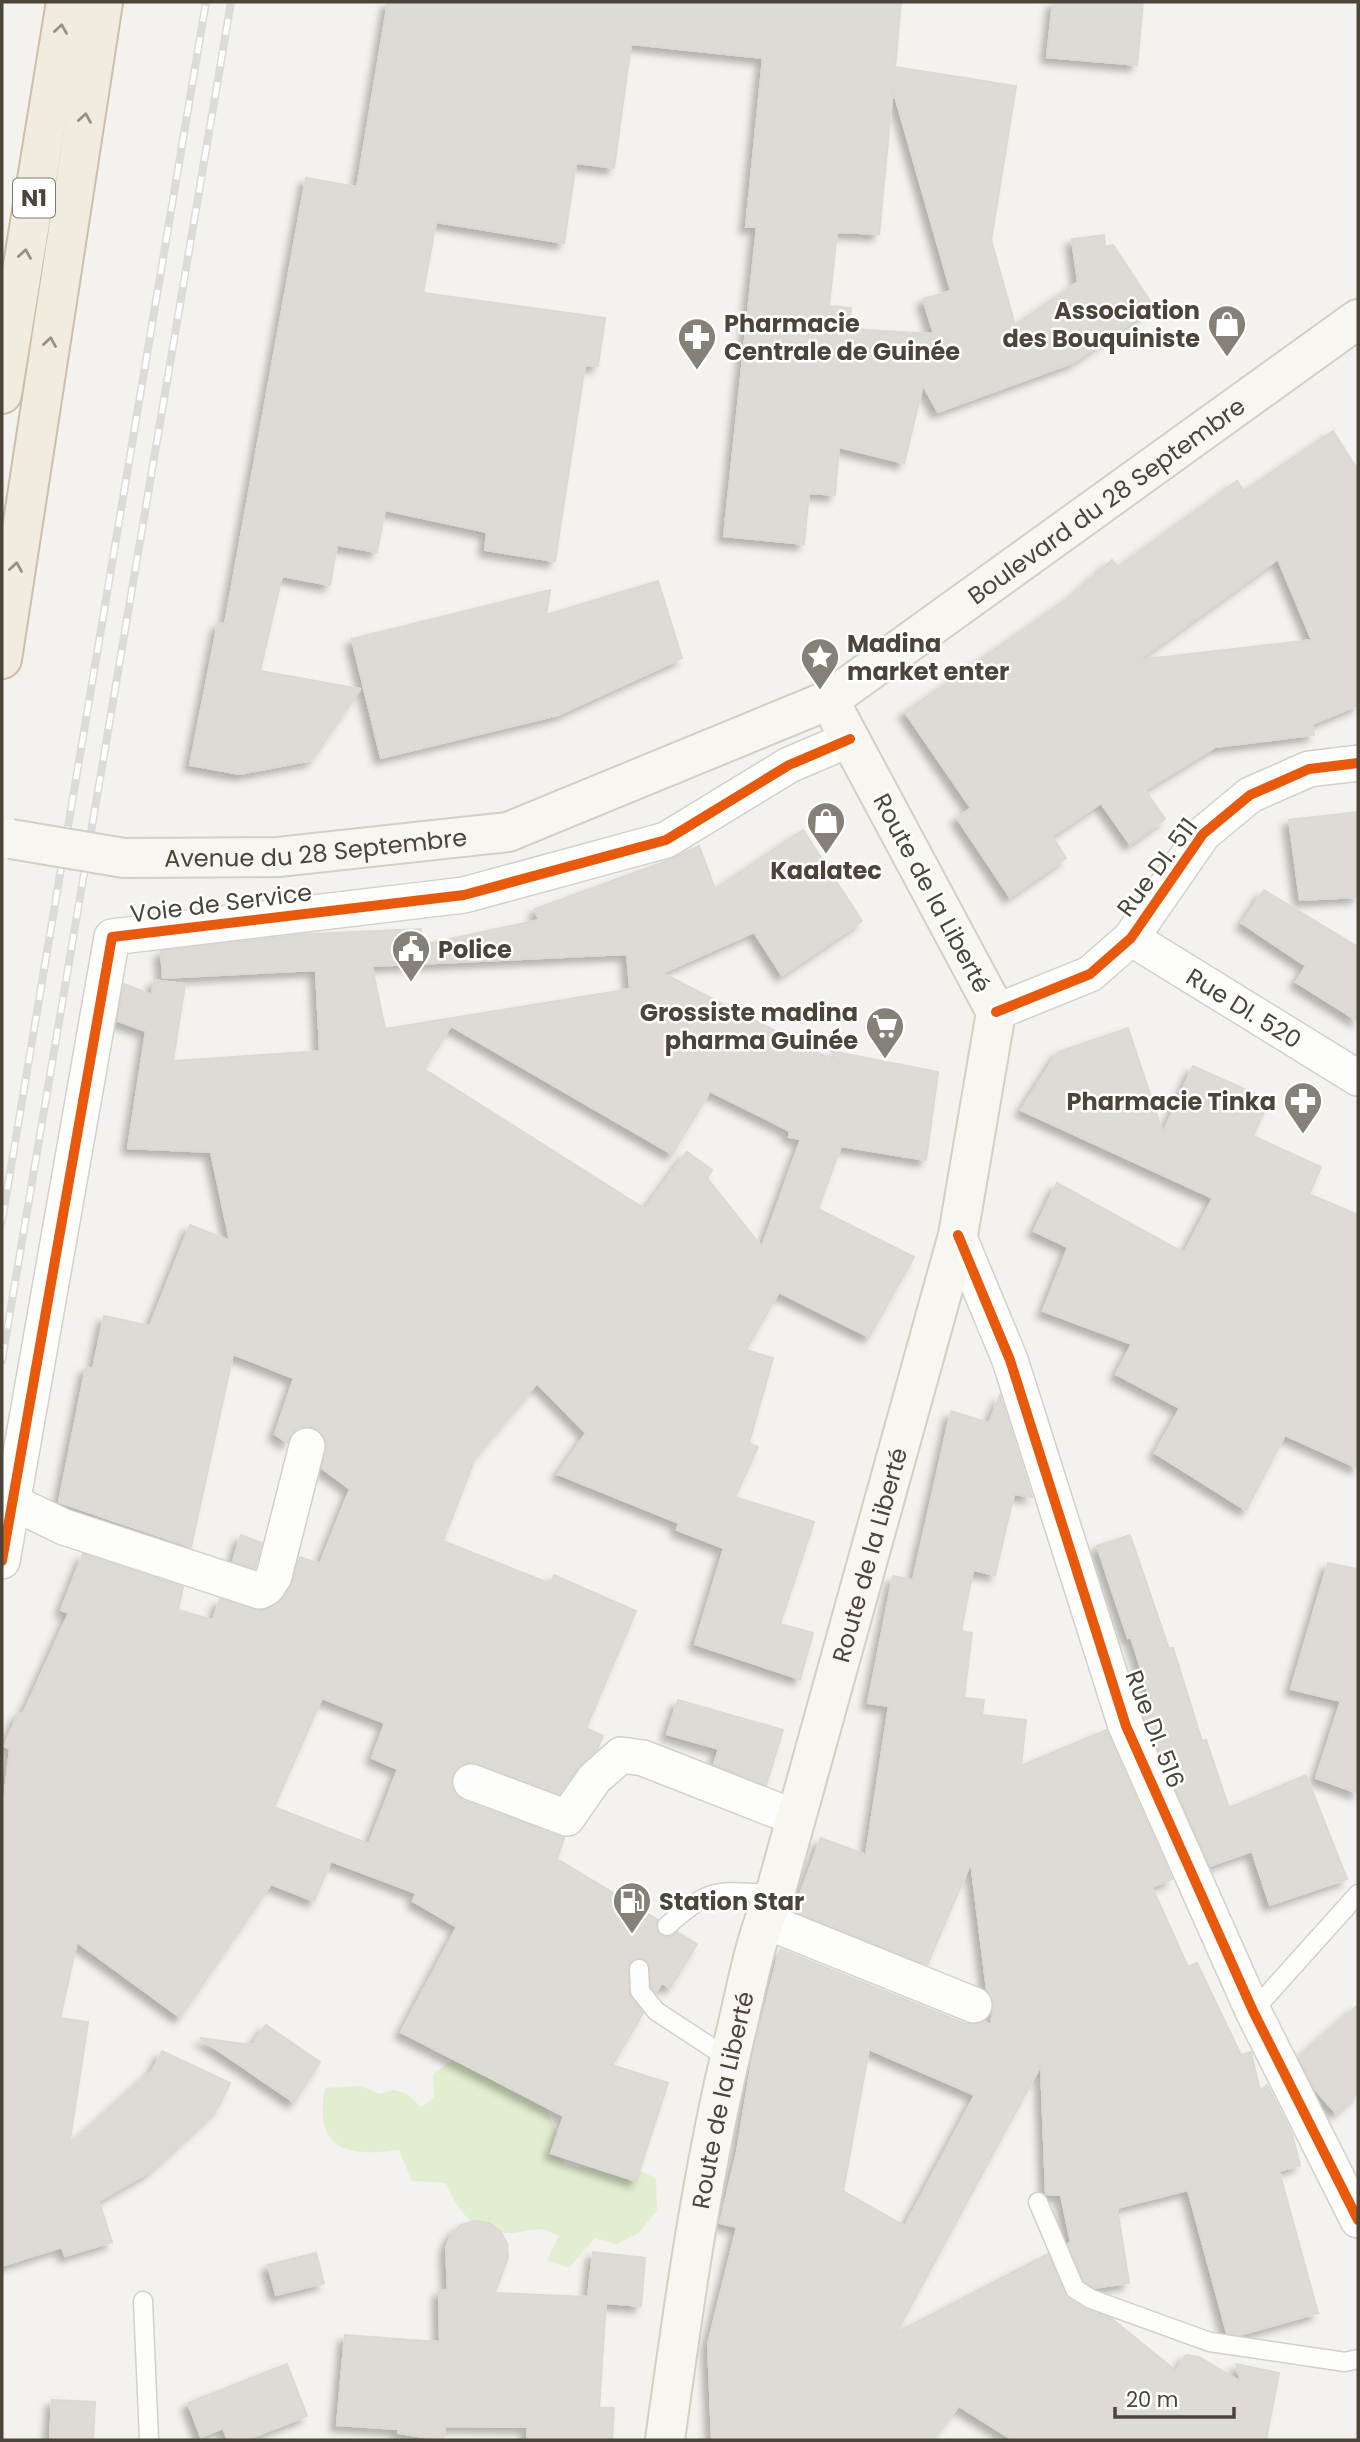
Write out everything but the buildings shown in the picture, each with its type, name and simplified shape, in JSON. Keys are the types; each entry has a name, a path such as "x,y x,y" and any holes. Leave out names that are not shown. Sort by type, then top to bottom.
{"highway":[{"name":"N1","path":"2,394 66,2"},
{"path":"2,659 103,2"}],"main road":[{"name":"Boulevard du 28 Septembre","path":"508,832 829,700 1358,319"},
{"name":"Route de la Liberté","path":"665,2440 693,2240 729,2059 769,1907 958,1235 996,1012 829,700"},
{"name":"Avenue du 28 Septembre","path":"6,838 124,858 278,857 508,832"}],"street":[{"name":"Voie de Service","path":"2,1561 113,937 477,891 666,840 789,765 850,739"},
{"name":"Rue DI. 511","path":"996,1012 1090,974 1131,938 1203,834 1250,796 1309,769 1358,763"},
{"name":"Rue DI. 520","path":"1131,938 1358,1077"},
{"name":"Rue DI. 516","path":"958,1235 1010,1360 1126,1726 1253,2011 1358,2220"},
{"path":"12,1502 64,1527 260,1591 267,1587 274,1576 307,1446"},
{"path":"471,1782 567,1818 571,1816 594,1779 621,1755 643,1758 796,1818"},
{"path":"769,1907 974,2005"}],"lane":[{"path":"667,1926 692,1903 714,1892 769,1907"},
{"path":"1253,2011 1358,1894"},
{"path":"639,1969 640,1991 656,2011 729,2059"},
{"path":"1038,2203 1075,2289 1091,2299 1210,2342 1345,2362 1358,2360"},
{"path":"143,2301 149,2440"}],"green space":[{"path":"458,2056 544,2103 562,2146 564,2164 587,2168 622,2168 645,2173 656,2179 657,2210 639,2233 616,2244 595,2238 569,2268 547,2260 559,2236 538,2229 505,2233 484,2229 461,2210 446,2183 412,2181 399,2150 350,2150 338,2145 330,2137 324,2125 325,2088 362,2086 380,2094 393,2090 406,2093 421,2107 434,2098 433,2074"}],"railway":[{"path":"2,1221 206,2"},
{"path":"2,1360 231,2"}],"cycle path":[{"path":"2,1561 112,937 464,895 666,840 789,765 850,739"},
{"path":"996,1012 1090,974 1131,938 1203,834 1250,795 1309,769 1358,763"},
{"path":"958,1235 1010,1360 1126,1726 1253,2011 1358,2220"}],"place":[{"name":"Association des Bouquiniste","path":"1227,358"},
{"name":"Pharmacie Centrale de Guinée","path":"697,371"},
{"name":"Madina market enter","path":"820,691"},
{"name":"Kaalatec","path":"826,855"},
{"name":"Police","path":"411,983"},
{"name":"Grossiste madina pharma Guinée","path":"885,1060"},
{"name":"Pharmacie Tinka","path":"1303,1135"},
{"name":"Station Star","path":"632,1935"}]}
